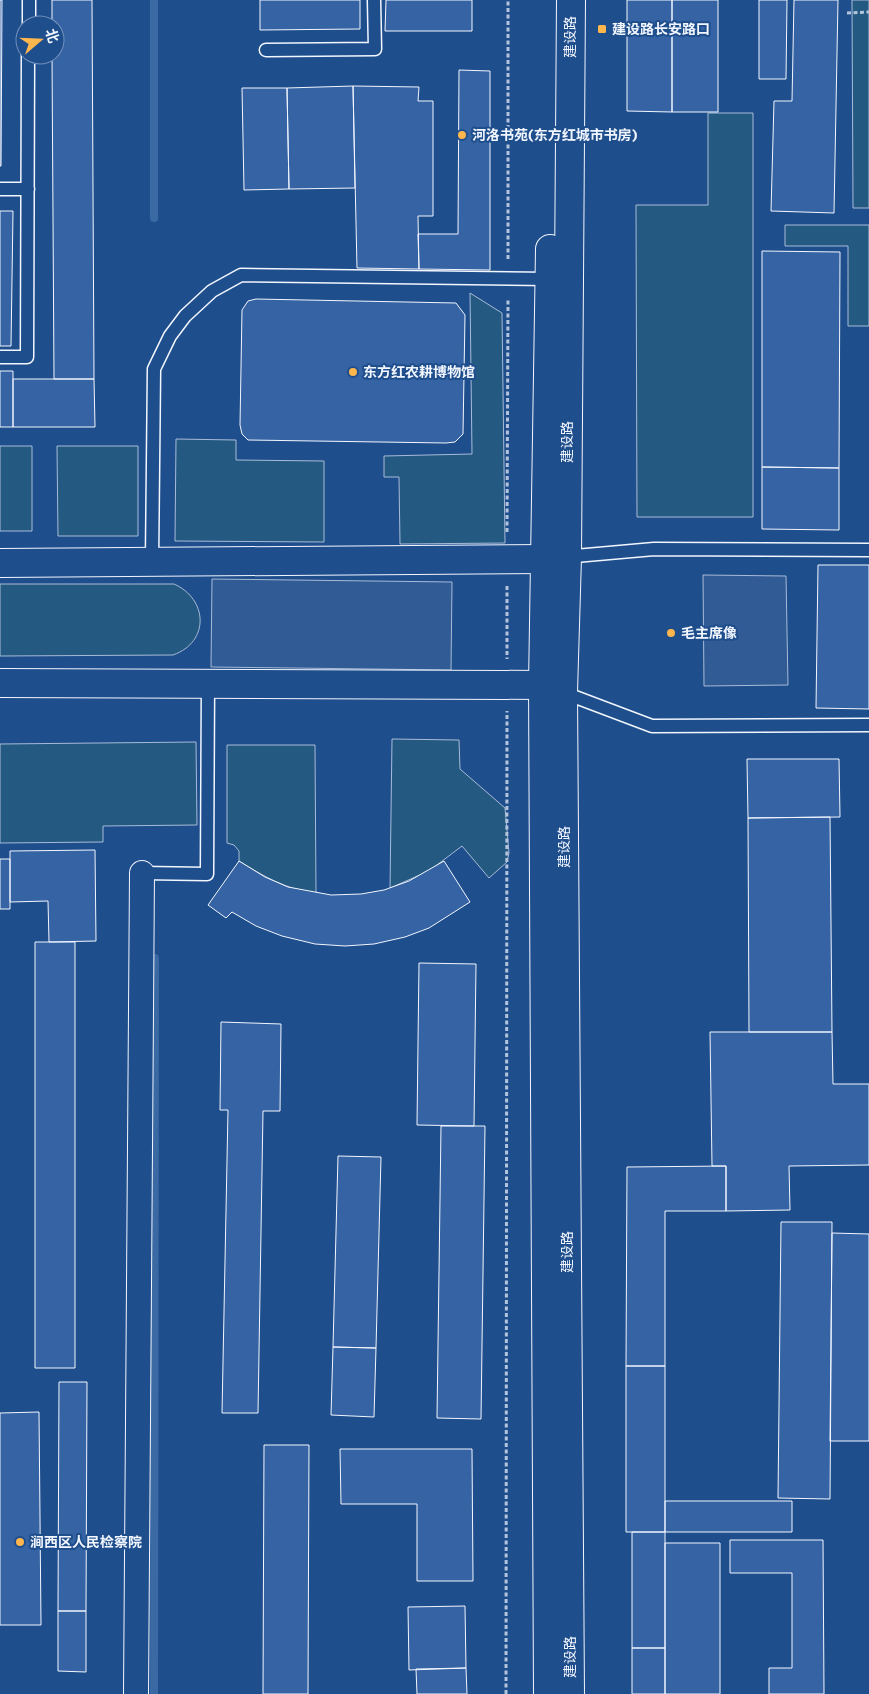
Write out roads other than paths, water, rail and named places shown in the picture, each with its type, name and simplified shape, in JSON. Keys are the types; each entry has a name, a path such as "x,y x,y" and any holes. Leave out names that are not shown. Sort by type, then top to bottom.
{"street":[{"name":"建设路","path":"552,0 549,278 556,558"},
{"name":"建设路","path":"548,1694 553,688 571,0"},
{"path":"0,563 556,558"},
{"path":"0,683 507,684 553,688"},
{"name":"建设路","path":"553,688 570,1694"},
{"path":"136,1694 142,874"}],"lane":[{"path":"28,15 29,0"},
{"path":"266,50 375,48 374,0"},
{"path":"0,357 27,357 28,65"},
{"path":"0,189 28,189"},
{"path":"152,561 154,369 170,336 185,316 212,291 241,275 549,278"},
{"path":"556,558 654,549 869,550"},
{"path":"142,874 207,874 208,682"},
{"path":"553,688 652,726 869,725"}],"waterway":[{"path":"154,0 154,218"},
{"path":"154,1694 155,958"}],"place":[{"name":"建设路长安路口","path":"602,29"},
{"name":"河洛书苑(东方红城市书房)","path":"462,135"},
{"name":"东方红农耕博物馆","path":"353,372"},
{"name":"毛主席像","path":"671,633"},
{"name":"涧西区人民检察院","path":"20,1542"}]}
